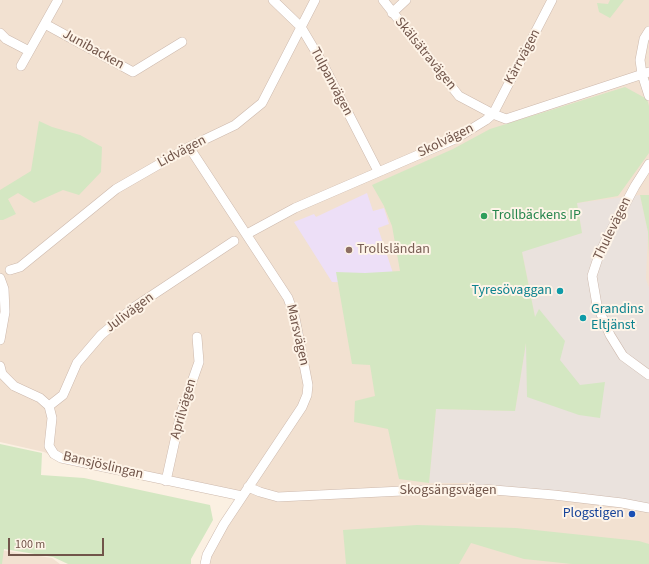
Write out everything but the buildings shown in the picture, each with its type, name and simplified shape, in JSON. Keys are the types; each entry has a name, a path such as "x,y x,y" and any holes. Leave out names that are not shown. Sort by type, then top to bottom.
{"street":[{"path":"20,66 58,0"},
{"name":"Tulpanvägen","path":"273,0 301,27 323,64 378,171"},
{"name":"Lidvägen","path":"10,270 20,267 116,189 189,147 234,125 262,103 315,0"},
{"name":"Skälsätravägen","path":"383,0 459,96 493,114"},
{"path":"392,12 406,0"},
{"name":"Kärrvägen","path":"493,114 552,0"},
{"name":"Junibacken","path":"45,24 133,72 182,42"},
{"path":"649,32 644,39 640,60 646,73 649,96"},
{"path":"0,33 6,39 29,51"},
{"path":"493,114 506,119 646,73"},
{"name":"Skolvägen","path":"247,234 295,208 455,139 493,114"},
{"name":"Marsvägen","path":"189,147 288,298 295,318 308,385 307,395 302,407 224,524 207,556 205,564"},
{"name":"Thulevägen","path":"649,164 635,186 606,240 592,276 597,305 610,335 623,356 649,374"},
{"name":"Julivägen","path":"49,406 63,395 77,362 101,335 133,308 234,241"},
{"path":"0,278 4,289 5,312 0,340"},
{"name":"Aprilvägen","path":"166,481 181,413 199,362 196,337"},
{"path":"0,366 2,374 14,386 40,398 49,406"},
{"name":"Bansjöslingan","path":"49,406 52,418 49,446 54,454 61,458 242,496"},
{"name":"Skogsängsvägen","path":"248,487 278,497 424,490 482,489 554,495 622,503 649,508"}],"shaded area":[{"path":"0,0 649,0 649,564 207,564 237,499 59,459 44,452 0,442"},
{"name":"Trollsländan","path":"367,193 373,211 384,208 389,224 378,228 393,273 367,283 332,282 294,222 314,214 316,217"},
{"path":"640,195 648,232 646,279 649,288 649,505 576,492 466,483 429,483 436,409 515,411 527,337 536,322 522,251 582,233 577,203"},
{"path":"0,550 52,558 60,564 0,564"}],"green space":[{"path":"610,0 624,0 610,18 599,12 597,3 608,4"},
{"name":"Trollbäckens IP","path":"625,87 647,99 649,106 649,153 618,196 577,203 582,233 522,252 535,317 539,309 565,341 560,360 580,385 605,382 600,418 579,415 527,397 526,343 515,411 436,409 429,483 399,479 388,429 354,422 355,401 375,396 370,365 352,364 336,272 365,273 400,271 392,226 384,206 372,185 453,149 490,129"},
{"path":"39,121 52,127 80,135 102,147 101,172 79,195 63,190 34,203 18,193 8,199 16,214 0,220 0,190 31,171"},
{"path":"640,195 649,195 649,257 648,232"},
{"path":"0,444 42,453 41,475 84,478 210,505 213,520 191,559 191,564 68,564 53,557 4,549 2,564 0,564"},
{"path":"417,525 516,528 639,541 649,544 649,564 572,564 524,559 471,543 459,564 346,564 343,530"}],"place":[{"name":"Trollbäckens IP","path":"484,216"},
{"name":"Trollsländan","path":"349,250"},
{"name":"Tyresövaggan","path":"560,291"},
{"name":"Grandins Eltjänst","path":"583,318"},
{"name":"Plogstigen","path":"632,514"}]}
